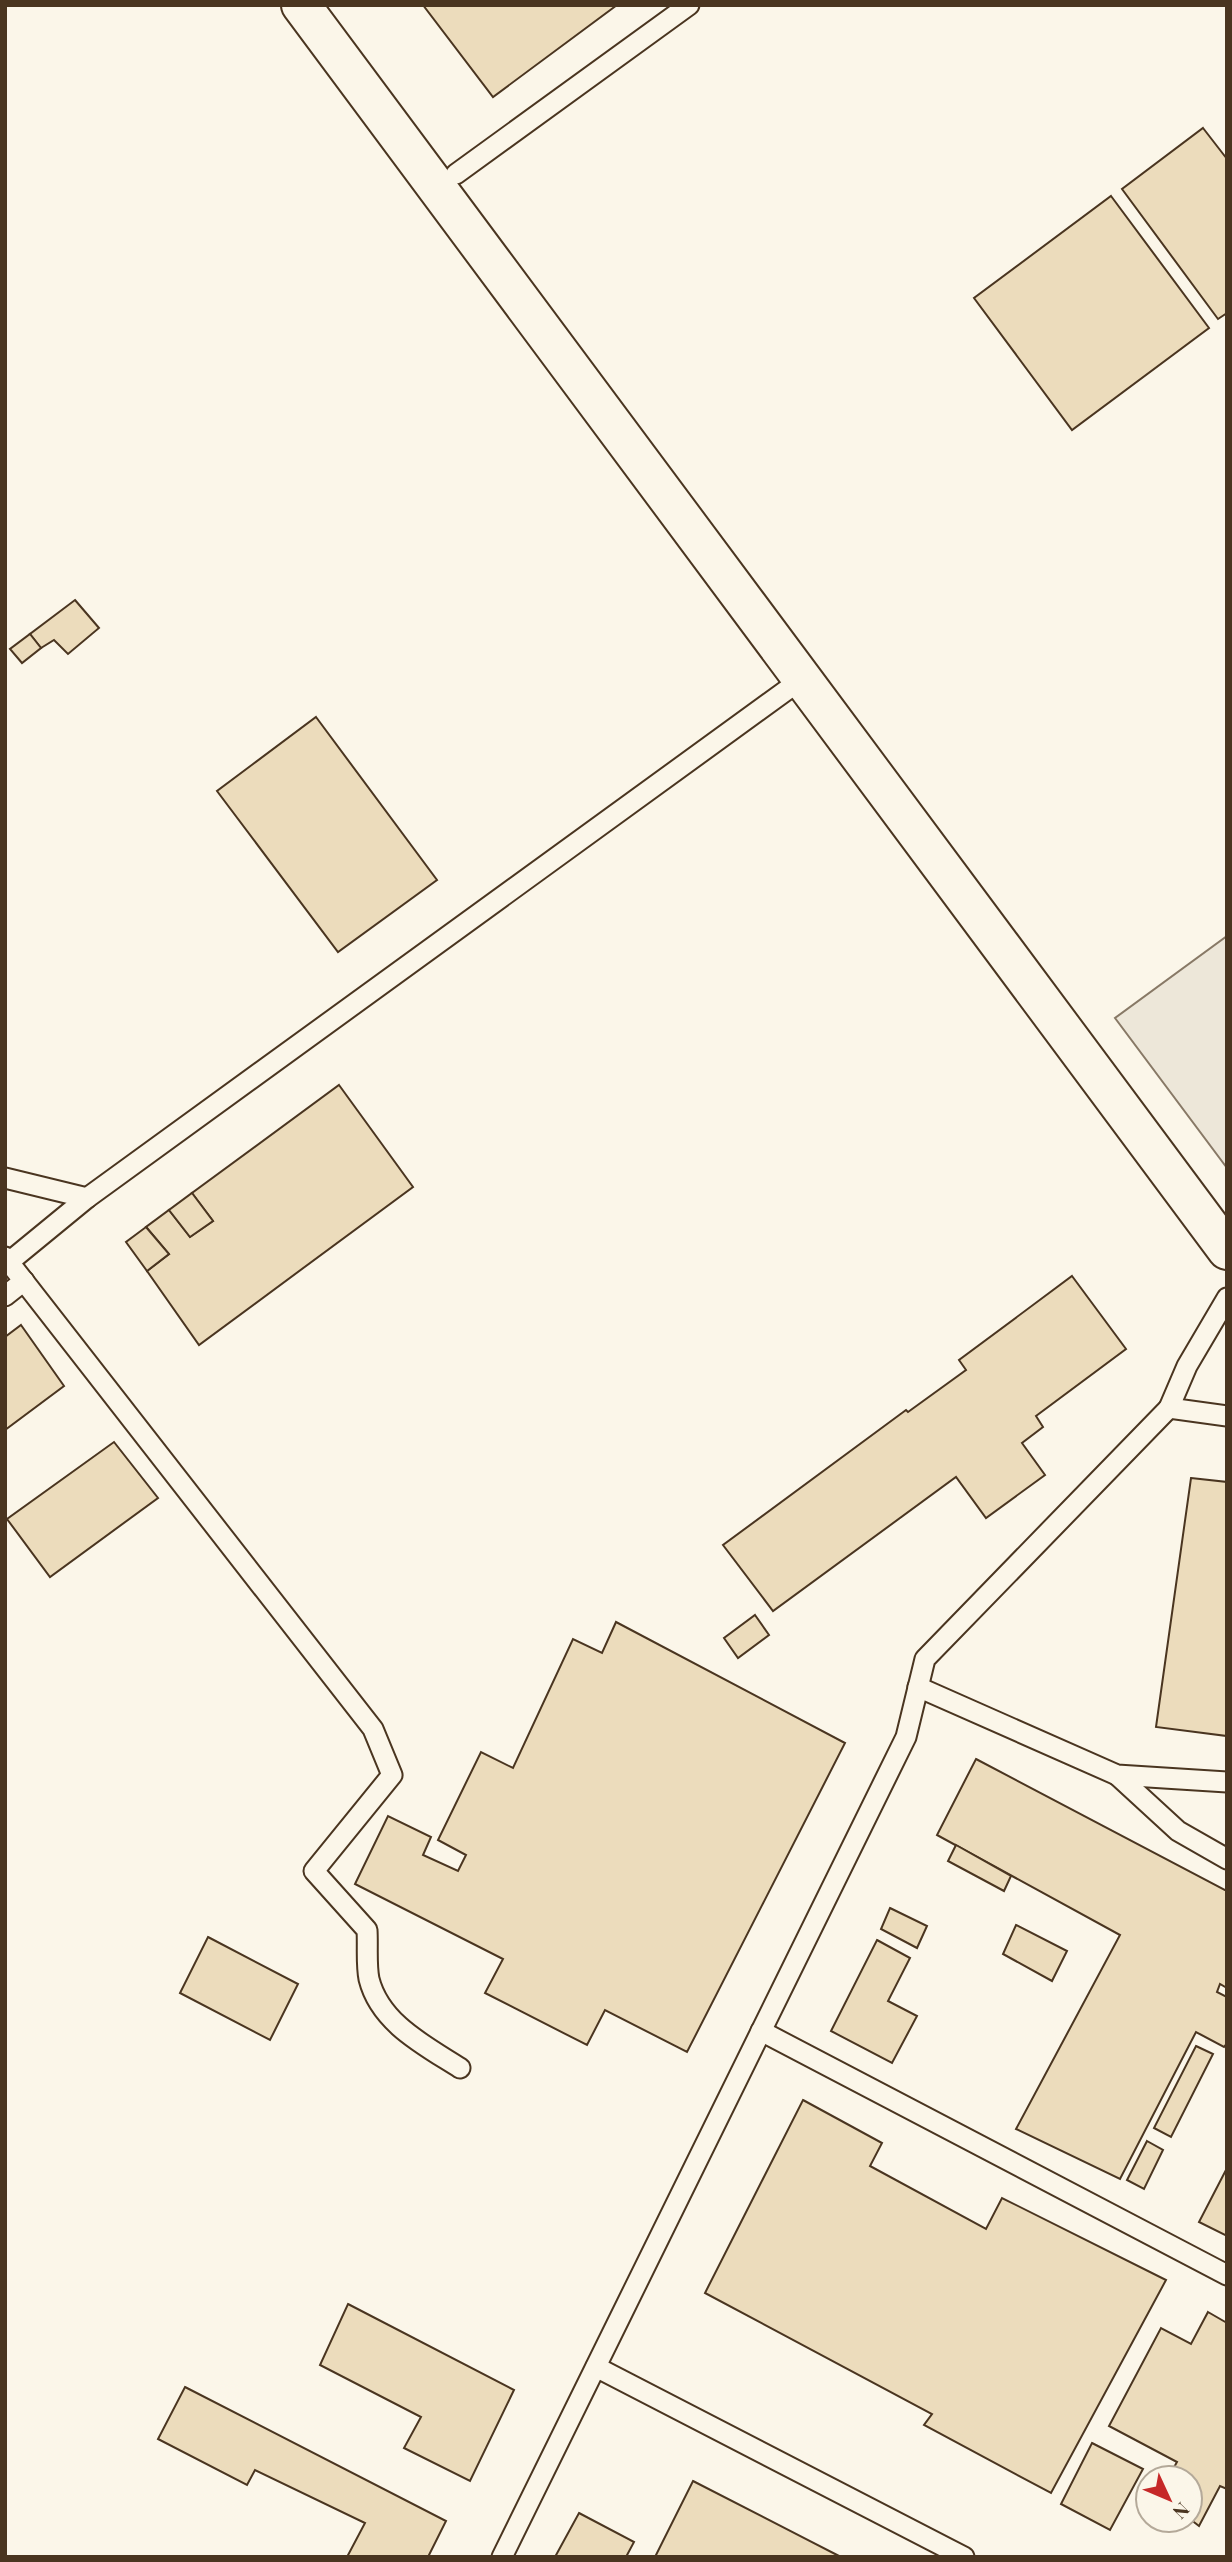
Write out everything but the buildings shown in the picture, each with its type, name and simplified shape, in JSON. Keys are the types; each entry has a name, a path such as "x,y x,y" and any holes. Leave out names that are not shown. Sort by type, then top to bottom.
{"street":[{"path":"301,5 1227,1250"}],"lane":[{"path":"456,174 689,5"},
{"path":"460,2068 408,2035 380,2007 369,1978 367,1930 313,1871 392,1775 373,1729 7,1260 87,1198 802,679"},
{"path":"5,1178 87,1198"},
{"path":"5,1296 24,1281"},
{"path":"502,2557 906,1737 925,1659 1169,1408 1187,1366 1227,1298"},
{"path":"1169,1408 1227,1416"},
{"path":"918,1687 1117,1774 1178,1831 1227,1858"},
{"path":"1117,1774 1227,1782"},
{"path":"761,2031 1227,2274"},
{"path":"596,2367 964,2557"}],"shaded area":[{"path":"1227,936 1227,1168 1115,1018"}]}
